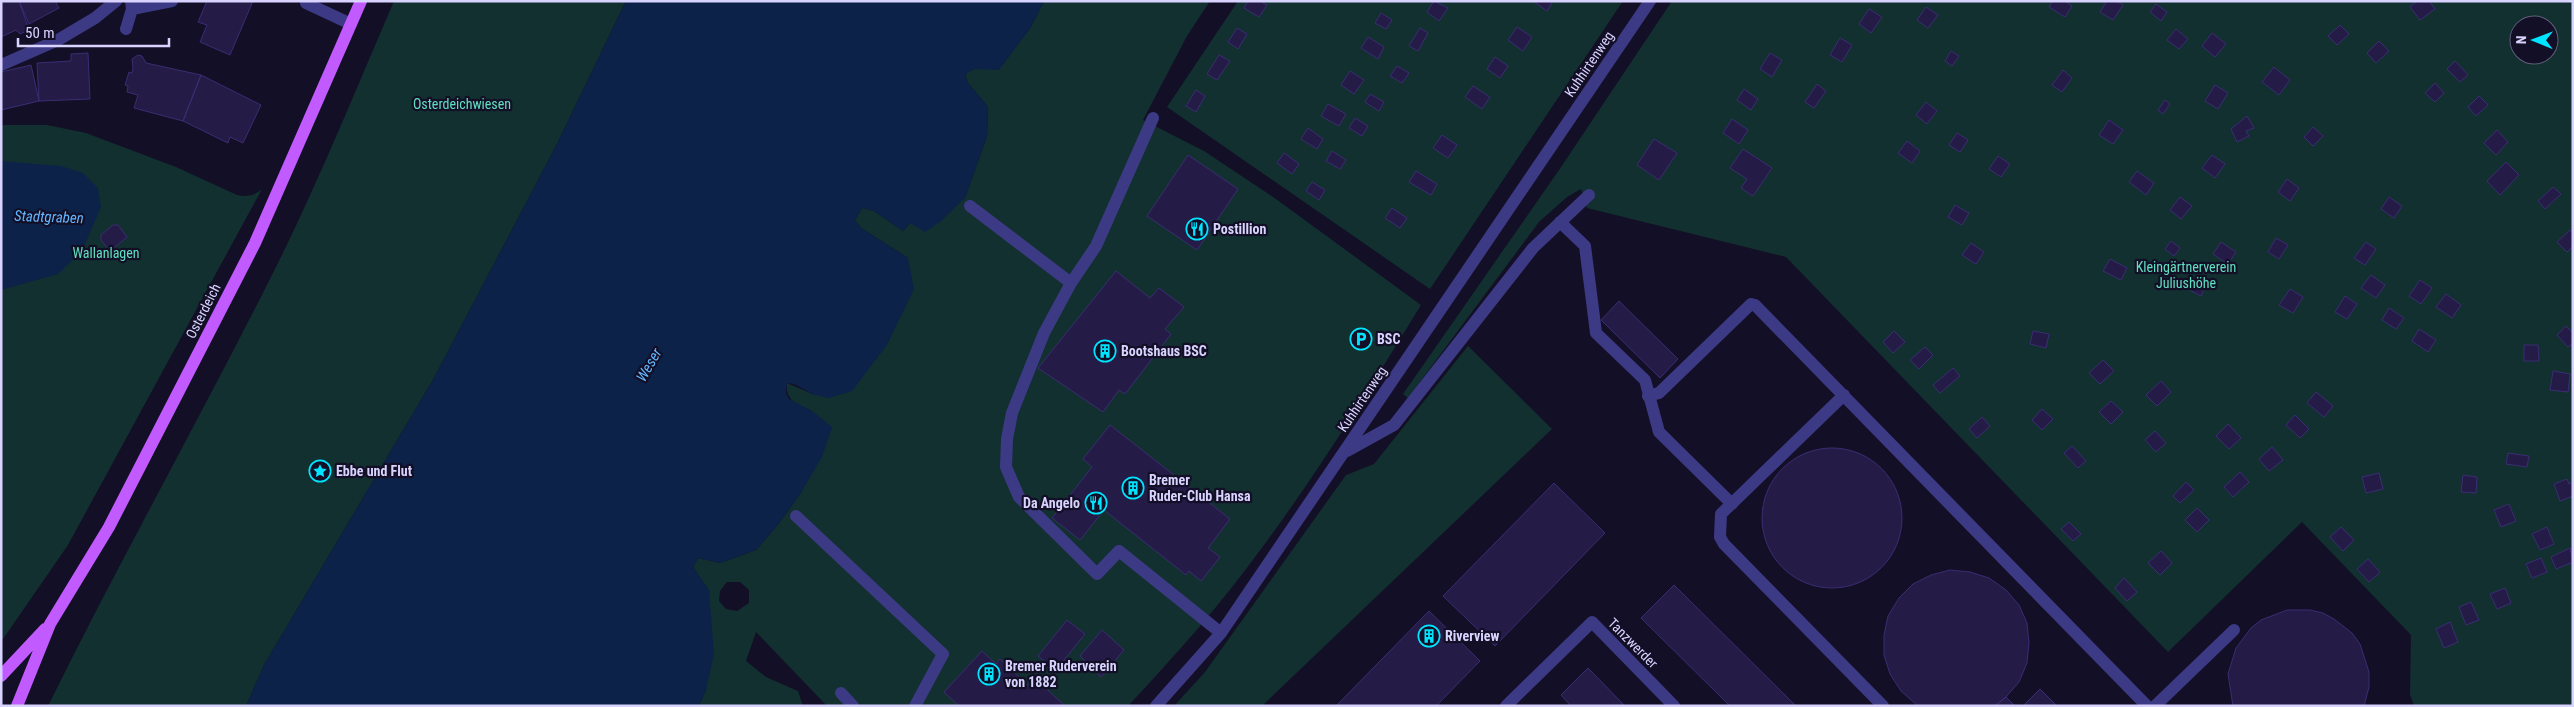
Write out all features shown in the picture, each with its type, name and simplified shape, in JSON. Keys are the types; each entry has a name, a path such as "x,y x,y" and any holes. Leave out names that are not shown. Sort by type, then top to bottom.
{"main road":[{"name":"Osterdeich","path":"16,706 50,624 109,527 255,243 361,1"},
{"name":"Osterdeich","path":"1,676 50,624"}],"street":[{"path":"1,65 66,35 96,18 116,1"},
{"path":"126,29 131,5 172,1"},
{"name":"Kuhhirtenweg","path":"1156,706 1221,633 1650,1"},
{"path":"306,3 351,24"},
{"path":"1153,118 1096,246 1071,283 1044,333 1012,413 1007,439 1006,466 1019,497 1097,574 1119,551 1221,633"},
{"path":"1344,453 1394,425 1533,248 1588,195"},
{"path":"970,206 1071,283"},
{"path":"1560,222 1585,246 1596,333 1645,380 1659,432 1732,504"},
{"path":"1648,396 1659,393 1751,304 1755,305 2147,706"},
{"path":"1844,395 1721,514 1719,522 1720,536 1724,544 1883,706"},
{"path":"796,516 943,654 915,706"},
{"name":"Tanzwerder","path":"1506,706 1592,622 1674,706"},
{"path":"2155,706 2234,630"},
{"path":"841,693 853,706"}],"green space":[{"name":"Osterdeichwiesen","path":"394,1 626,1 557,144 434,378 264,665 246,706 48,706 287,245"},
{"path":"1044,1 1210,1 1187,36 1143,120 1204,151 1276,199 1421,305 1324,459 1261,549 1197,629 1128,706 827,706 756,632 746,661 766,677 798,691 803,706 699,706 706,690 709,591 693,567 698,558 720,563 756,550 780,522 802,491 812,411 797,404 790,398 787,383 815,395 908,258 861,228 855,220 862,208 874,211 903,231 910,223 965,198 987,136 988,107 968,83 965,74 974,69 999,69 1031,27","holes":["727,582 740,582 749,590 749,603 737,611 726,609 719,601 720,591"]},
{"path":"1238,1 1623,1 1430,289 1167,107"},
{"name":"Kleingärtnerverein Juliushöhe","path":"1672,1 2573,1 2573,706 2414,706 2410,694 2411,635 2302,522 2168,652 1786,257 1587,208 1581,189 1567,197 1539,222 1408,398 1403,394 1559,170"},
{"name":"Wallanlagen","path":"1,125 47,125 86,133 176,167 237,195 250,195 262,189 68,545 1,642"},
{"path":"1468,346 1552,429 1262,706 1174,706 1205,672 1346,475 1374,464"}],"water":[{"name":"Weser","path":"626,1 1044,1 1031,27 999,70 974,69 965,75 968,83 988,107 987,136 965,198 940,222 925,232 910,223 903,231 874,211 862,208 855,220 861,228 908,258 914,289 887,345 852,391 829,398 815,395 794,384 787,383 786,393 789,399 812,411 832,427 822,457 802,491 780,522 756,550 720,563 698,558 693,567 709,590 714,654 706,690 699,706 246,706 264,665 434,378 557,144"},
{"name":"Stadtgraben","path":"1,161 61,166 83,173 98,188 101,207 82,251 58,274 1,290"}],"building":[{"path":"1,1 19,1 29,30 20,34 16,30 1,37"},
{"path":"19,1 55,1 59,8 29,24"},
{"path":"207,1 253,1 230,55 200,42 207,25 198,22"},
{"path":"1248,1 1265,1 1263,3 1267,5 1259,17 1244,8"},
{"path":"1434,1 1448,8 1439,21 1427,12"},
{"path":"1533,1 1553,1 1547,11"},
{"path":"2053,1 2065,1 2072,6 2065,17 2049,7"},
{"path":"2107,1 2117,1 2123,5 2113,20 2100,12"},
{"path":"2417,1 2429,1 2435,9 2420,20 2410,7"},
{"path":"2156,4 2167,12 2161,21 2150,12"},
{"path":"1926,7 1938,15 1928,28 1917,20"},
{"path":"1869,9 1882,17 1871,33 1859,24"},
{"path":"1381,13 1392,20 1386,29 1375,23"},
{"path":"2340,25 2349,34 2337,45 2328,36"},
{"path":"1517,27 1532,37 1523,51 1508,40"},
{"path":"1237,28 1247,34 1238,49 1228,42"},
{"path":"1420,28 1428,33 1418,51 1409,46"},
{"path":"2176,29 2188,39 2179,49 2167,40"},
{"path":"2212,33 2226,44 2215,57 2202,46"},
{"path":"1368,37 1384,47 1378,59 1361,48"},
{"path":"1840,38 1852,45 1842,62 1830,55"},
{"path":"2379,41 2389,51 2376,63 2367,53"},
{"path":"1951,51 1959,56 1952,66 1945,61"},
{"path":"88,53 90,99 39,101 37,63 71,61 71,54"},
{"path":"1770,53 1782,60 1772,77 1760,69"},
{"path":"138,55 142,56 146,63 201,75 183,121 134,108 138,95 127,92 128,86 125,85 129,72 132,73 132,59"},
{"path":"1219,55 1230,61 1217,80 1207,74"},
{"path":"1495,57 1508,66 1500,78 1487,69"},
{"path":"2455,61 2468,75 2460,82 2447,69"},
{"path":"31,65 39,101 1,110 1,72"},
{"path":"1397,66 1409,73 1402,83 1390,76"},
{"path":"2274,67 2290,80 2279,95 2262,82"},
{"path":"2063,70 2072,78 2062,92 2052,85"},
{"path":"1350,71 1364,80 1354,94 1341,85"},
{"path":"201,75 261,105 243,143 230,137 228,143 183,121"},
{"path":"2435,83 2444,93 2435,102 2425,93"},
{"path":"1817,84 1826,91 1814,108 1805,102"},
{"path":"2215,85 2228,93 2218,109 2205,101"},
{"path":"1473,86 1490,97 1482,109 1465,97"},
{"path":"1744,89 1758,99 1751,110 1737,100"},
{"path":"1196,90 1205,96 1196,112 1186,106"},
{"path":"1370,94 1384,102 1379,111 1365,102"},
{"path":"2479,96 2488,105 2476,116 2468,107"},
{"path":"2165,100 2170,104 2163,114 2158,110"},
{"path":"1926,102 1937,111 1927,124 1916,115"},
{"path":"1328,104 1346,114 1339,126 1321,116"},
{"path":"2247,116 2254,128 2246,131 2249,136 2237,142 2231,129"},
{"path":"1355,118 1368,126 1362,136 1349,128"},
{"path":"1732,119 1748,130 1739,144 1723,133"},
{"path":"2109,120 2123,130 2113,144 2099,135"},
{"path":"2313,127 2323,136 2313,146 2304,137"},
{"path":"1308,128 1323,139 1317,149 1301,139"},
{"path":"2497,130 2508,142 2496,155 2484,143"},
{"path":"1957,133 1968,140 1960,152 1949,145"},
{"path":"1442,135 1457,145 1448,158 1433,148"},
{"path":"1654,139 1677,153 1659,180 1637,165"},
{"path":"1907,141 1920,151 1912,163 1898,153"},
{"path":"1743,149 1772,168 1753,196 1741,188 1747,179 1730,168"},
{"path":"1332,151 1346,160 1340,169 1326,161"},
{"path":"1284,153 1299,164 1292,174 1277,163"},
{"path":"1188,155 1238,189 1197,250 1147,216"},
{"path":"2212,155 2225,164 2215,178 2202,168"},
{"path":"1998,156 2010,164 2001,177 1989,169"},
{"path":"2506,162 2519,175 2500,195 2487,181"},
{"path":"1416,171 1437,184 1431,195 1409,182"},
{"path":"2137,171 2154,183 2146,195 2129,182"},
{"path":"2287,179 2299,188 2290,201 2278,192"},
{"path":"1312,182 1325,190 1319,200 1306,191"},
{"path":"2553,187 2561,194 2545,209 2538,201"},
{"path":"2180,197 2192,206 2181,219 2170,210"},
{"path":"2389,197 2402,206 2394,218 2381,209"},
{"path":"1955,205 1969,213 1962,225 1948,217"},
{"path":"1392,208 1407,218 1400,228 1385,218"},
{"path":"113,225 118,225 127,237 110,251 101,240 101,235"},
{"path":"2570,230 2573,233 2573,246 2567,252 2557,242"},
{"path":"2276,238 2288,245 2279,259 2268,252"},
{"path":"2171,241 2180,248 2174,256 2165,249"},
{"path":"2221,242 2236,252 2228,264 2213,254"},
{"path":"2366,242 2376,249 2365,265 2354,258"},
{"path":"1971,243 1984,252 1976,264 1962,255"},
{"path":"2110,259 2127,268 2121,280 2103,271"},
{"name":"Bootshaus BSC","path":"1116,271 1150,298 1159,288 1184,307 1165,329 1171,334 1125,394 1119,390 1103,412 1038,368"},
{"path":"2371,275 2385,285 2376,298 2361,288"},
{"path":"2191,279 2205,287 2201,296 2186,288"},
{"path":"2420,280 2432,288 2421,304 2409,296"},
{"path":"2290,289 2303,297 2293,313 2279,305"},
{"path":"2446,294 2461,305 2452,318 2436,307"},
{"path":"2345,296 2357,304 2347,319 2335,312"},
{"path":"1619,301 1678,359 1660,378 1601,320"},
{"path":"2389,308 2404,318 2396,329 2382,320"},
{"path":"2566,326 2573,333 2573,343 2568,347 2557,335"},
{"path":"2419,329 2436,340 2428,352 2412,341"},
{"path":"1894,331 1905,342 1893,353 1883,342"},
{"path":"2033,331 2049,334 2046,348 2030,344"},
{"path":"2524,345 2538,345 2539,361 2524,361"},
{"path":"1925,347 1933,355 1919,369 1910,360"},
{"path":"2103,360 2114,371 2100,384 2089,373"},
{"path":"1953,368 1960,376 1940,393 1933,385"},
{"path":"2553,371 2570,374 2568,392 2550,390"},
{"path":"2161,381 2171,392 2157,406 2146,395"},
{"path":"2316,392 2333,406 2324,417 2307,403"},
{"path":"2111,401 2123,412 2111,424 2099,412"},
{"path":"2042,409 2053,419 2042,430 2032,420"},
{"path":"2295,415 2309,429 2300,438 2286,425"},
{"path":"1982,417 1990,426 1977,438 1969,429"},
{"path":"2228,424 2241,438 2229,449 2216,436"},
{"name":"Bremer Ruder-Club Hansa","path":"1110,425 1230,519 1208,548 1220,557 1201,581 1189,571 1186,575 1104,510 1080,540 1052,518 1092,467 1083,459"},
{"path":"2155,431 2166,443 2156,452 2145,440"},
{"path":"2072,446 2086,461 2078,468 2064,453"},
{"path":"2272,447 2283,460 2269,471 2259,459"},
{"path":"1832,448 1846,449 1859,453 1882,468 1897,491 1901,504 1901,532 1897,545 1882,568 1859,583 1846,587 1832,588 1818,587 1805,583 1782,568 1767,545 1763,532 1762,518 1763,504 1767,491 1782,468 1805,453 1818,449"},
{"path":"2508,453 2529,456 2527,467 2506,464"},
{"path":"2240,472 2249,482 2233,497 2224,487"},
{"path":"2379,473 2383,489 2366,493 2362,477"},
{"path":"2463,475 2477,477 2476,493 2461,492"},
{"path":"2567,479 2569,484 2573,482 2573,496 2560,501 2554,484"},
{"path":"2186,482 2194,490 2180,503 2173,496"},
{"path":"1554,483 1605,533 1495,646 1443,596"},
{"path":"2509,504 2516,521 2501,527 2494,510"},
{"path":"2197,508 2209,520 2197,532 2185,520"},
{"path":"2069,522 2081,534 2073,541 2061,529"},
{"path":"2341,527 2354,540 2343,551 2330,537"},
{"path":"2547,527 2554,544 2540,550 2532,534"},
{"path":"2570,548 2573,562 2556,569 2551,557"},
{"path":"2161,551 2172,563 2160,575 2148,563"},
{"path":"2541,558 2547,572 2532,578 2526,564"},
{"path":"2368,559 2380,572 2369,582 2357,569"},
{"path":"1950,570 1970,572 1989,578 2006,590 2019,605 2027,623 2029,643 2027,663 2019,682 1995,706 1918,706 1901,691 1890,674 1884,655 1884,635 1888,616 1899,598 1913,584 1931,575"},
{"path":"2124,578 2137,592 2127,601 2115,588"},
{"path":"1674,585 1796,706 1730,706 1641,618"},
{"path":"2505,588 2511,603 2497,609 2490,594"},
{"path":"2471,602 2479,620 2466,625 2459,607"},
{"path":"2287,610 2310,610 2323,613 2352,633 2360,644 2369,672 2369,687 2364,706 2233,706 2228,674 2236,648 2251,628 2261,620"},
{"name":"Riverview","path":"1429,611 1480,661 1436,706 1336,706"},
{"path":"1067,620 1085,634 1056,670 1038,656"},
{"path":"2450,622 2458,642 2444,648 2436,629"},
{"path":"1102,630 1124,650 1101,677 1080,656"},
{"name":"Bremer Ruderverein von 1882","path":"982,651 996,664 1000,659 1030,687 1037,680 1065,706 959,706 944,692"},
{"path":"1588,668 1625,706 1571,706 1561,695"},
{"path":"2040,689 2057,706 2023,706"},
{"path":"2006,697 2015,706 1995,706"}],"place":[{"name":"Postillion","path":"1197,229"},
{"name":"BSC","path":"1361,339"},
{"name":"Bootshaus BSC","path":"1105,351"},
{"name":"Ebbe und Flut","path":"320,471"},
{"name":"Bremer Ruder-Club Hansa","path":"1133,488"},
{"name":"Da Angelo","path":"1096,503"},
{"name":"Riverview","path":"1429,636"},
{"name":"Bremer Ruderverein von 1882","path":"989,674"}]}
